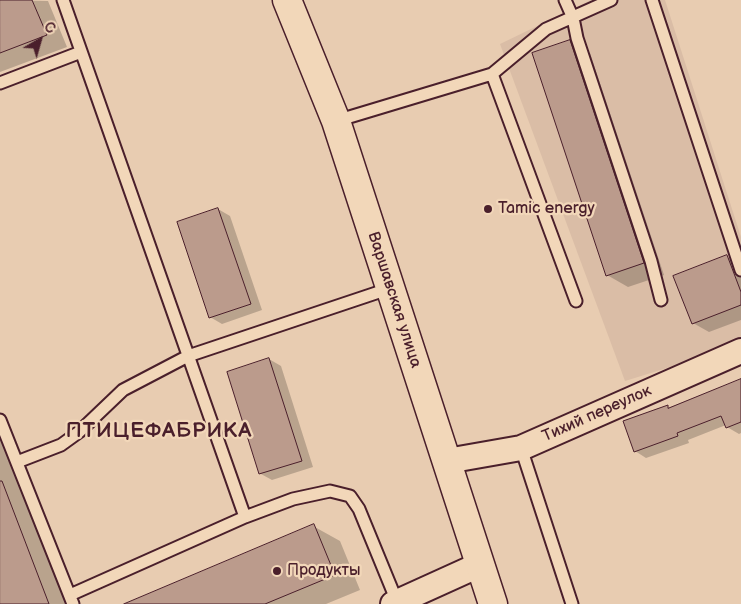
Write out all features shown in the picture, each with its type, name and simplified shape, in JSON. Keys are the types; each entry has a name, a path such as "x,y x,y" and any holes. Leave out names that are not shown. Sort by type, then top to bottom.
{"main road":[{"name":"Варшавская улица","path":"287,0 336,121 493,604"}],"street":[{"name":"Тихий переулок","path":"447,461 521,448 741,351"},
{"path":"396,603 479,565"}],"lane":[{"path":"63,0 245,517"},
{"path":"565,0 573,18 577,38 652,261 661,300"},
{"path":"336,121 492,74 546,29 611,0"},
{"path":"652,0 741,270"},
{"path":"0,84 81,52"},
{"path":"492,74 576,301"},
{"path":"17,462 61,445 79,432 123,390 188,356 390,288"},
{"path":"0,420 72,599 245,517 293,499 330,491 350,496 359,509 396,603"},
{"path":"521,448 572,604"}],"shaded area":[{"path":"591,0 665,0 741,237 741,345 625,381 500,44"}],"building":[{"path":"0,0 32,0 47,35 0,53"},
{"path":"570,40 644,263 606,276 532,53"},
{"path":"218,208 251,304 209,318 177,222"},
{"path":"727,255 741,292 741,305 692,324 673,276"},
{"path":"269,358 302,461 259,474 227,372"},
{"path":"741,379 741,422 726,428 721,416 677,433 678,436 634,452 623,421 668,405 668,408"},
{"path":"0,481 2,481 49,604 0,604"},
{"path":"314,524 335,575 265,604 124,604"}],"place":[{"name":"Tamic energy","path":"488,209"},
{"name":"Продукты","path":"277,571"}],"district":[{"name":"ПТИЦЕФАБРИКА","path":"159,432"}]}
